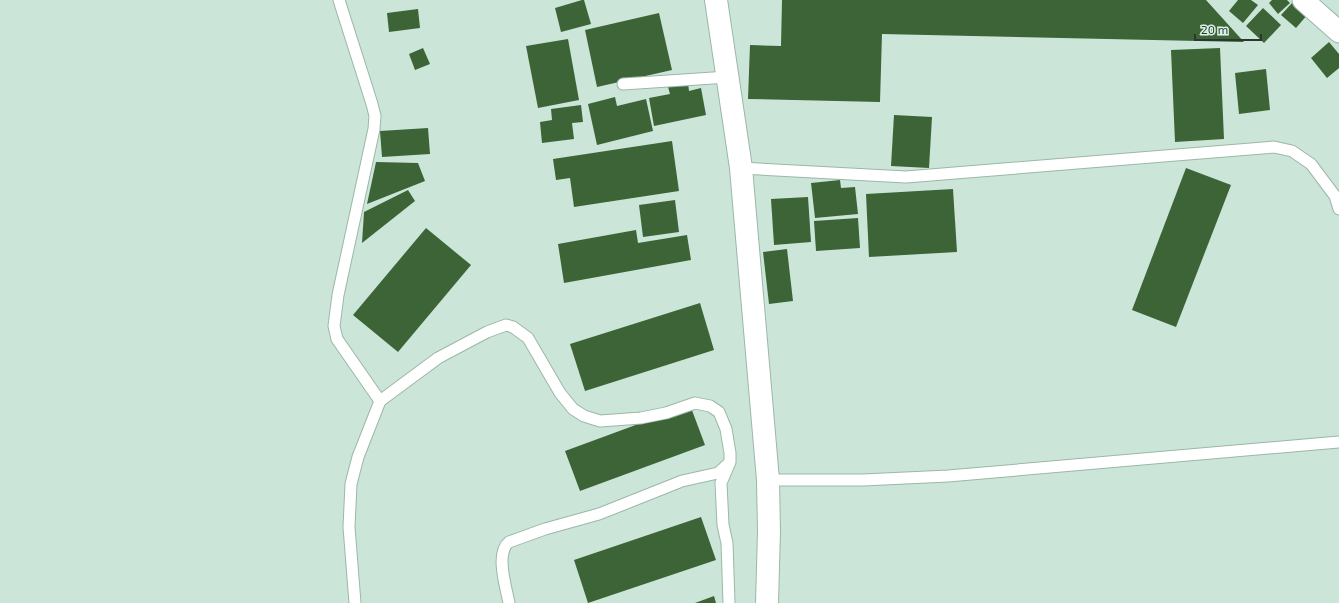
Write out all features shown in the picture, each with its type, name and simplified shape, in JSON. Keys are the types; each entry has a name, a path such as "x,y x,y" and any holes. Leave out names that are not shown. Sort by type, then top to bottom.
{"street":[{"path":"716,0 741,168 768,480 769,531 767,603"},
{"path":"1302,0 1339,32"}],"lane":[{"path":"339,0 375,116 373,136 338,295 334,326 337,339 380,401"},
{"path":"623,84 728,76"},
{"path":"741,168 906,177 1274,148 1292,151 1311,164 1335,196 1339,208"},
{"path":"355,603 349,533 351,484 358,457 380,401 438,358 487,332 506,325 513,327 528,338 560,393 573,409 584,416 600,421 616,421 666,413 695,403 710,406 719,412 726,429 730,453 730,462 721,483 724,526 727,543 729,602"},
{"path":"768,480 863,480 948,476 1339,442"},
{"path":"509,603 501,556 505,545 509,542 545,529 599,514 682,482 718,473 730,462"}],"building":[{"path":"584,0 591,24 561,32 555,8"},
{"path":"782,0 1206,0 1244,42 882,34 880,102 748,99 750,45 781,46"},
{"path":"1238,0 1251,0 1258,5 1243,23 1229,11"},
{"path":"1272,0 1287,0 1290,3 1278,14 1269,3"},
{"path":"1293,2 1308,14 1296,28 1281,15"},
{"path":"1263,8 1281,25 1264,43 1246,26"},
{"path":"418,9 420,28 389,32 387,13"},
{"path":"659,13 672,70 597,87 585,30"},
{"path":"568,39 579,100 538,108 526,46"},
{"path":"1329,42 1339,54 1339,68 1327,78 1311,58"},
{"path":"423,48 430,64 415,70 409,54"},
{"path":"1220,48 1224,139 1175,142 1171,50"},
{"path":"1266,69 1270,110 1239,114 1235,73"},
{"path":"688,83 689,91 701,88 706,115 654,126 649,98 670,94 668,87"},
{"path":"615,97 617,106 646,99 653,131 597,145 588,104"},
{"path":"581,105 583,122 572,123 574,139 542,143 540,122 552,120 551,109"},
{"path":"894,115 932,117 929,168 891,166"},
{"path":"428,128 430,154 382,157 380,131"},
{"path":"672,141 679,191 574,207 570,178 556,180 553,159"},
{"path":"376,162 418,163 425,181 367,204"},
{"path":"1186,168 1231,185 1176,327 1132,310"},
{"path":"840,180 841,188 855,187 858,214 815,218 811,183"},
{"path":"953,189 957,252 869,257 866,194"},
{"path":"408,190 415,201 362,243 364,212"},
{"path":"808,197 811,242 774,245 771,199"},
{"path":"675,200 679,232 643,237 639,205"},
{"path":"858,218 860,248 816,251 814,221"},
{"path":"426,228 471,265 398,352 353,315"},
{"path":"636,230 638,243 687,235 691,260 564,283 558,244"},
{"path":"787,249 793,301 769,304 763,252"},
{"path":"700,303 714,350 585,391 570,344"},
{"path":"690,405 705,445 580,491 565,451"},
{"path":"701,517 716,560 588,603 574,560"},
{"path":"714,596 716,603 695,603"}]}
